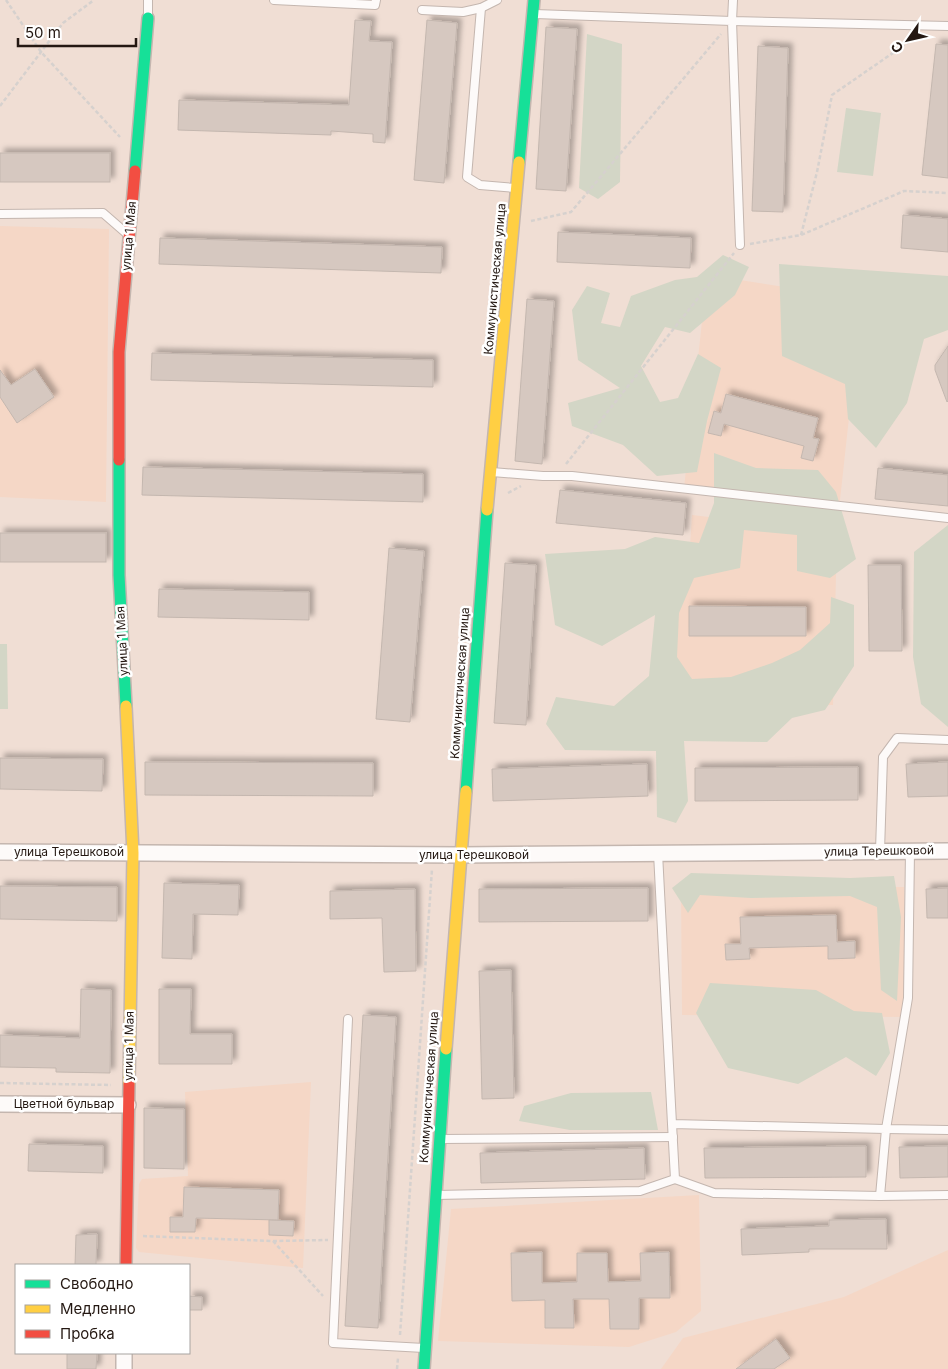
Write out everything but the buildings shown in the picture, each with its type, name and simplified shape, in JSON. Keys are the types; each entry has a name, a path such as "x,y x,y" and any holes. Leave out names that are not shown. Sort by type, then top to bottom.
{"street":[{"name":"Коммунистическая улица","path":"424,1369 439,1140 491,472 534,0"},
{"name":"улица 1 Мая","path":"126,1264 133,853 119,575 119,352 148,18"},
{"name":"улица Терешковой","path":"0,852 461,855 948,851"},
{"name":"Цветной бульвар","path":"0,1104 128,1105"},
{"path":"124,1354 124,1369"}],"lane":[{"path":"148,0 148,18"},
{"path":"274,0 375,5 376,0"},
{"path":"422,10 463,12 481,8 497,0"},
{"path":"733,0 732,21 740,245"},
{"path":"481,8 467,177 480,185 517,188"},
{"path":"533,14 948,26"},
{"path":"0,214 103,213 129,236"},
{"path":"491,472 572,476 948,518"},
{"path":"880,851 883,756 897,738 948,740"},
{"path":"880,1196 886,1129 908,998 910,851"},
{"path":"658,854 675,1180"},
{"path":"348,1019 333,1343 426,1348"},
{"path":"672,1124 948,1130"},
{"path":"439,1140 672,1137"},
{"path":"435,1195 640,1191 675,1180 714,1193 880,1196 948,1195"}],"path":[{"path":"6,0 41,52 136,154"},
{"path":"0,106 63,23 94,0"},
{"path":"527,221 571,212 732,21"},
{"path":"801,235 817,172 832,95 932,26"},
{"path":"566,464 740,245 801,235 904,191 948,194"},
{"path":"506,493 543,476"},
{"path":"397,1369 432,855"},
{"path":"0,1083 128,1085"},
{"path":"127,1235 273,1241 337,1240"},
{"path":"273,1241 334,1308"}],"shaded area":[{"path":"0,226 109,229 106,502 0,497"},
{"path":"707,275 862,299 839,509 684,488"},
{"path":"692,515 837,532 833,705 671,705 677,547 690,546"},
{"path":"904,887 905,1017 682,1015 681,889"},
{"path":"311,1082 303,1268 139,1252 136,1248 139,1184 142,1179 188,1176 185,1092"},
{"path":"699,1195 701,1311 676,1332 629,1347 438,1341 451,1209"},
{"path":"948,1250 948,1369 661,1369 683,1338 844,1297"}],"green space":[{"path":"587,34 622,44 620,182 598,199 579,188"},
{"path":"846,108 881,113 873,176 837,172"},
{"path":"723,255 749,267 735,295 690,333 665,327 641,366 660,402 678,398 698,354 721,368 707,421 697,472 657,476 623,445 572,426 568,403 620,388 578,360 572,310 587,286 610,293 601,323 620,327 631,296 675,280 697,277"},
{"path":"779,264 948,276 948,330 924,339 907,403 876,448 848,419 845,384 782,356"},
{"path":"714,453 756,468 818,470 836,492 856,559 830,578 797,571 797,535 744,530 740,568 694,578 679,613 677,657 692,679 731,677 772,663 800,650 830,623 831,597 854,605 854,666 825,710 792,718 767,742 684,741 688,801 676,823 657,817 656,751 565,750 546,724 556,697 614,706 649,676 655,615 602,646 555,625 545,554 625,549 655,537 699,543 714,503"},
{"path":"948,525 948,727 921,704 913,657 914,552"},
{"path":"0,644 7,644 8,709 0,709"},
{"path":"691,873 850,878 894,876 901,917 897,1001 881,990 877,907 850,896 751,898 700,895 688,913 672,888"},
{"path":"710,983 816,990 854,1011 882,1013 890,1053 876,1076 846,1057 798,1084 728,1068 696,1013"},
{"path":"651,1092 658,1130 570,1130 519,1121 524,1106 571,1093"}],"traffic: fast":[{"path":"519,162 534,0"},
{"path":"135,171 148,18"},
{"path":"119,460 119,575 126,706"},
{"path":"466,791 487,510"},
{"path":"424,1369 446,1049"}],"traffic: slow":[{"path":"487,510 519,162"},
{"path":"126,706 133,853 129,1084"},
{"path":"446,1049 466,791"}],"traffic: jam":[{"path":"119,460 119,352 135,171"},
{"path":"126,1264 129,1084"}]}
